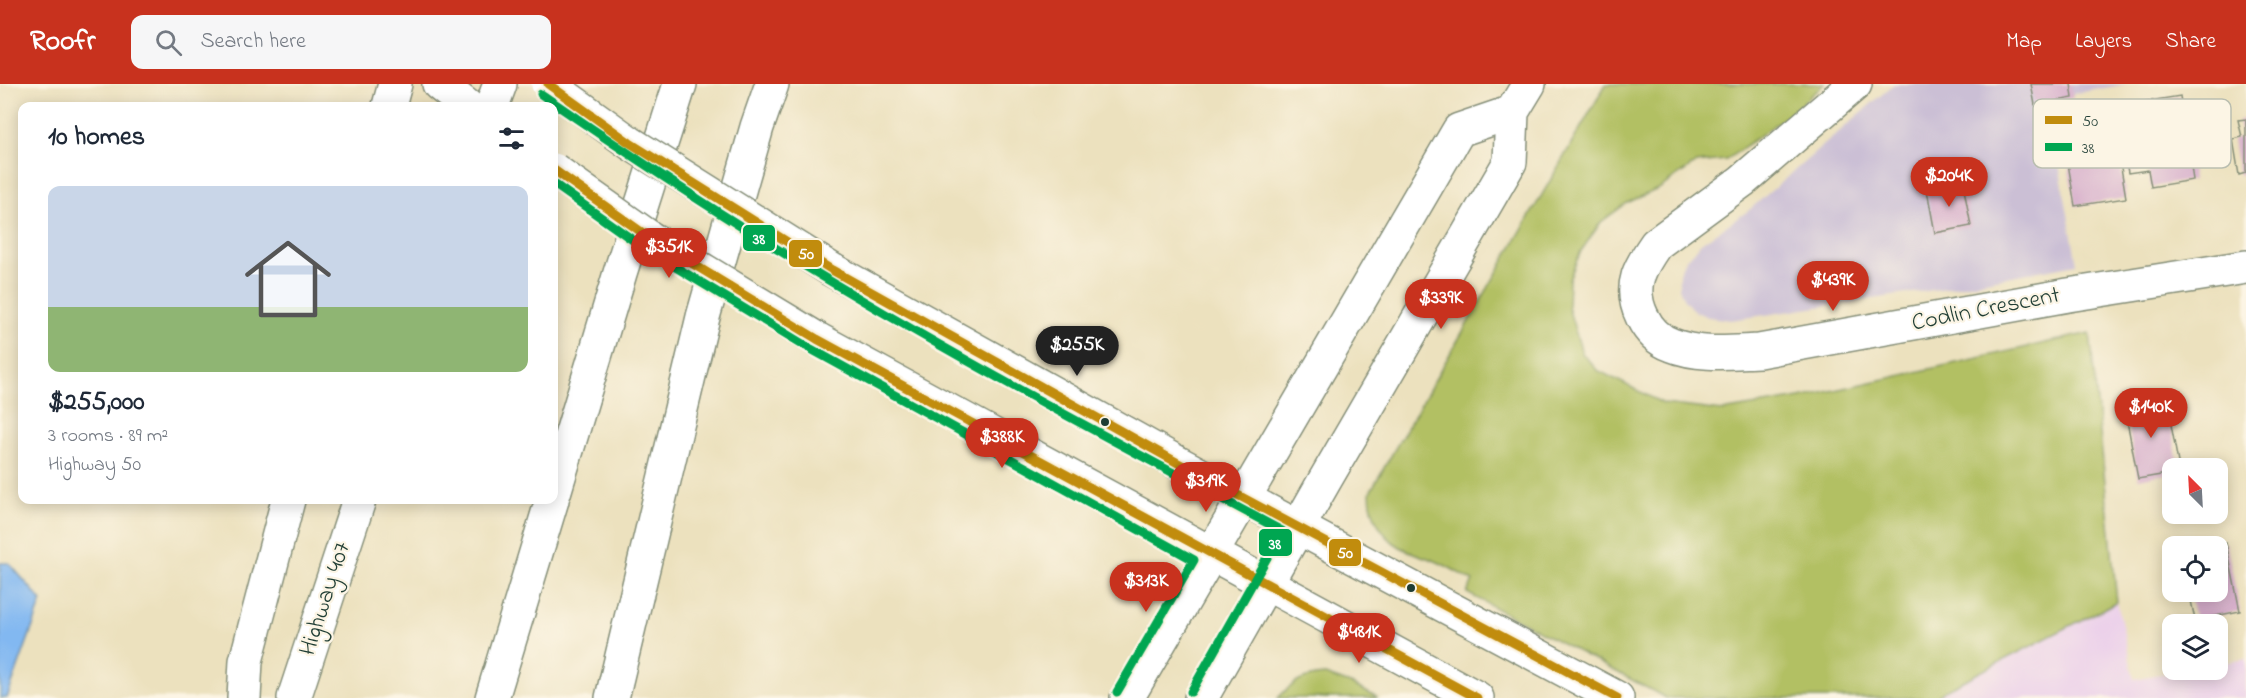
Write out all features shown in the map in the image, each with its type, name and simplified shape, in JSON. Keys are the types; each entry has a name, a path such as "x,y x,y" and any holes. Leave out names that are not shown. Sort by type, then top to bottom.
{"main road":[{"path":"390,102 395,84"},
{"path":"439,84 462,102"},
{"path":"493,102 500,84"},
{"path":"548,84 630,143 832,270 1245,498 1617,698"},
{"path":"558,481 680,84"},
{"path":"612,698 703,317 757,127 772,84"},
{"path":"1201,698 1510,162 1512,112 1529,84"},
{"name":"Codlin Crescent","path":"1855,84 1742,181 1656,244 1646,258 1637,278 1637,296 1638,307 1645,324 1656,336 1671,345 1707,352 1759,351 2068,295 2246,267"},
{"path":"1127,698 1459,130 1512,112"},
{"path":"558,173 650,238 817,339 1477,698"},
{"path":"244,698 246,661 287,504"},
{"name":"Highway 407","path":"294,698 358,504"},
{"path":"492,698 551,504"}],"shaded area":[{"path":"1894,84 2128,84 2047,99 2033,99 2033,168 2060,168 2077,264 1953,287 1731,320 1708,317 1694,311 1684,300 1679,287 1679,273 1687,258 1701,243 1748,211"},
{"path":"2117,602 2134,679 2162,674 2162,680 2228,680 2228,662 2246,659 2246,698 1935,698 1949,688"}],"green space":[{"path":"1606,84 1824,84 1791,113 1726,160 1696,163 1660,188 1627,203 1601,222 1581,251 1569,279 1568,307 1582,353 1597,370 1664,404 1722,411 1800,398 2090,333 2117,602 1949,688 1935,698 1666,698 1467,593 1473,581 1440,563 1392,542 1376,519 1370,492"},
{"path":"1325,675 1353,685 1378,698 1278,698 1299,681"}],"water":[{"path":"0,563 9,563 42,601 7,698 0,698"}],"building":[{"path":"2031,84 2071,84 2073,98 2034,99"},
{"path":"2180,96 2180,99 2161,99"},
{"path":"2246,119 2246,173 2239,175 2233,139 2242,137 2238,120"},
{"path":"2069,168 2121,168 2126,198 2075,206"},
{"path":"2127,168 2191,168 2193,180 2151,187 2148,170 2128,173"},
{"path":"1963,184 1971,226 1935,233 1927,190"},
{"path":"2151,399 2153,410 2168,408 2177,458 2162,458 2162,475 2138,479 2124,405"},
{"path":"2228,553 2240,611 2225,614 2194,614 2191,602 2228,602"}],"transit line":[{"name":"50","path":"548,84 630,143 832,270 1178,463 1617,698"},
{"name":"38","path":"541,94 553,102"},
{"name":"38","path":"558,106 642,163 780,251 872,306 1282,531 1191,692"},
{"name":"50","path":"558,173 650,238 817,339 1477,698"},
{"name":"38","path":"558,187 644,248 811,349 1194,560 1117,692"}]}
